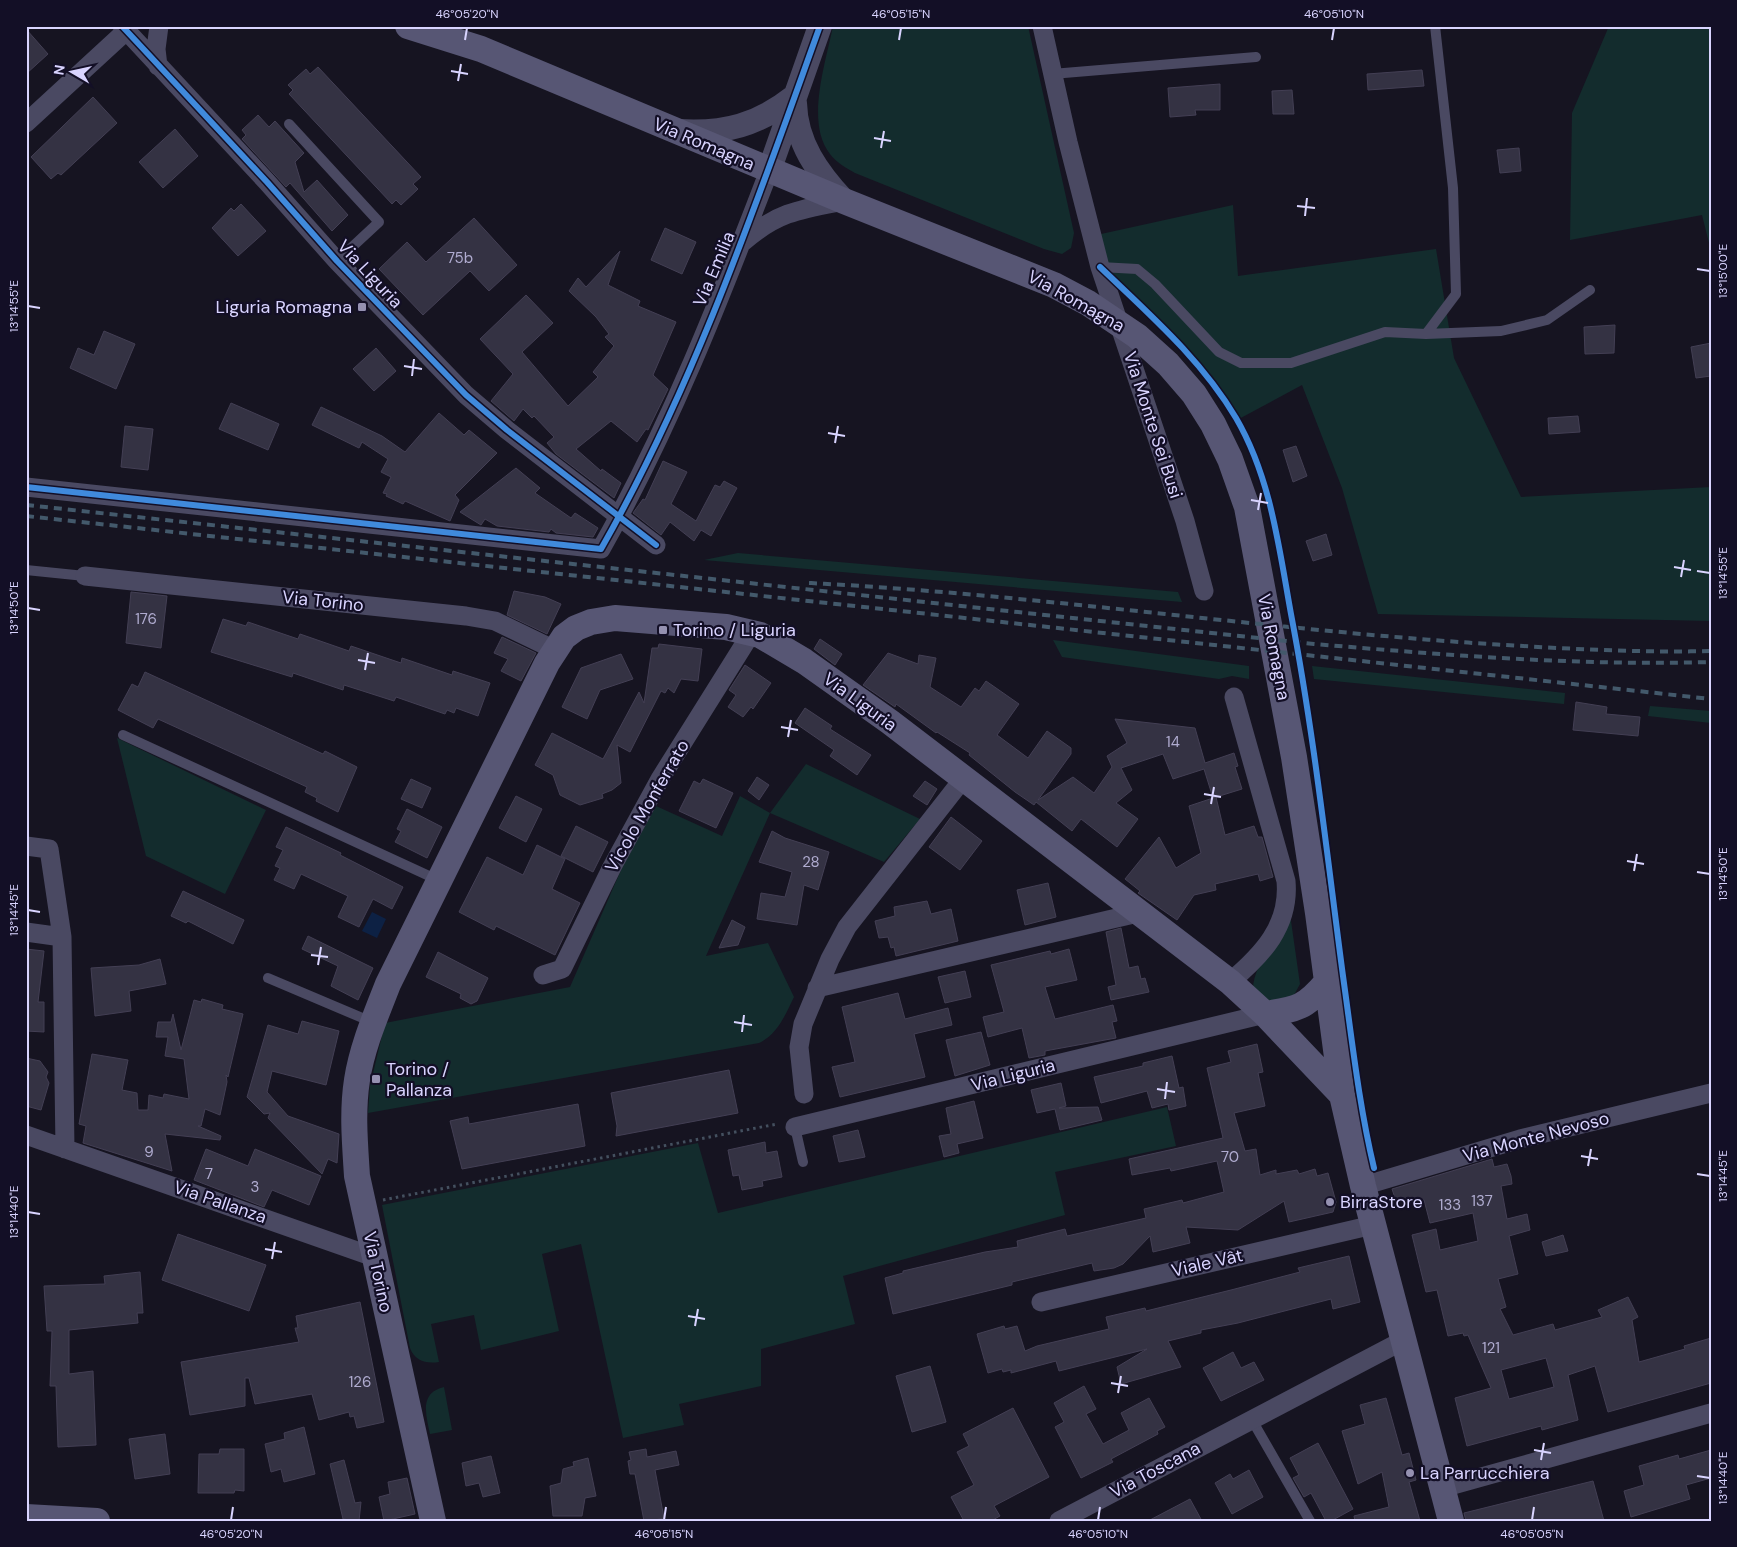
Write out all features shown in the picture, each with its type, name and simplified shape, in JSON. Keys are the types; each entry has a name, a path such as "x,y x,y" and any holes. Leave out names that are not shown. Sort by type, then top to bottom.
{"main road":[{"name":"Via Romagna","path":"408,26 480,49 844,202 1054,285 1119,322 1152,349 1194,394 1221,440 1241,489 1253,535 1286,707 1342,1095"},
{"name":"Via Torino","path":"433,1521 357,1176 354,1126 357,1080 373,1022 388,984 555,650 564,638 576,628 591,622 615,618 679,622 752,632"},
{"name":"Via Liguria","path":"752,632 772,641 890,722 963,780 1230,982 1265,1014 1342,1095"},
{"name":"Via Liguria","path":"1265,1014 1299,1008 1309,1002 1327,982"},
{"path":"1342,1095 1363,1186 1451,1521"},
{"path":"26,1517 96,1521"}],"street":[{"path":"158,66 156,49 159,26"},
{"name":"Via Emilia","path":"620,517 676,399 742,242 820,26"},
{"name":"Via Monte Sei Busi","path":"1042,26 1052,74 1100,267 1185,521 1204,591"},
{"name":"Via Liguria","path":"26,123 124,28 267,182 337,261 466,395 507,430 656,545"},
{"path":"671,130 696,132 742,126 770,114 795,96"},
{"name":"Via Emilia","path":"795,96 795,115 804,145 824,180 844,202"},
{"name":"Via Emilia","path":"742,242 772,219 804,208 844,202"},
{"path":"26,487 601,549 620,517"},
{"name":"Via Torino","path":"85,576 466,616 495,621 555,650"},
{"name":"Vicolo Monferrato","path":"544,975 562,969 612,867 660,779 752,632"},
{"path":"1230,982 1245,969 1274,936 1281,924 1287,896 1286,881 1234,697"},
{"path":"804,1094 799,1048 803,1024 817,988 848,927 963,780"},
{"path":"26,846 49,849 62,936 65,1149"},
{"path":"817,988 1138,913"},
{"path":"26,932 62,936"},
{"name":"Via Liguria","path":"789,1125 1265,1014"},
{"name":"Via Monte Nevoso","path":"1363,1186 1520,1139 1711,1093"},
{"name":"Via Pallanza","path":"26,1135 374,1257"},
{"name":"Viale Vât","path":"1041,1302 1373,1224"},
{"name":"Via Toscana","path":"1059,1521 1404,1340"},
{"path":"1442,1488 1711,1413"}],"lane":[{"path":"1426,334 1456,294 1453,188 1435,26"},
{"path":"1052,74 1256,57"},
{"name":"Via Liguria","path":"289,124 379,222 337,261"},
{"path":"1100,267 1136,269 1156,284 1219,352 1241,363 1291,363 1385,332 1426,334 1501,330 1547,320 1590,290"},
{"path":"26,570 85,576"},
{"path":"123,735 440,881"},
{"path":"268,978 373,1022"},
{"path":"789,1125 803,1162"},
{"path":"1252,1420 1310,1521"}],"path":[{"path":"363,1204 789,1125"}],"green space":[{"path":"833,26 1028,26 1074,233 1071,248 1062,254 1044,249 855,173 835,160 823,141 819,126 818,109 822,74"},
{"path":"1609,26 1711,26 1711,251 1702,215 1570,240 1572,113"},
{"path":"1233,205 1238,276 1436,249 1454,358 1521,497 1711,487 1711,621 1378,614 1342,488 1302,385 1237,420 1192,357 1164,327 1100,267 1092,236"},
{"path":"738,553 1178,592 1182,602 704,560"},
{"path":"1053,640 1249,666 1249,679 1232,676 1219,679 1062,657"},
{"path":"1312,666 1565,693 1564,704 1314,679"},
{"path":"1650,706 1711,711 1711,723 1648,716"},
{"path":"117,738 266,810 225,894 146,856"},
{"path":"806,764 920,819 884,862 770,813"},
{"path":"740,796 770,813 706,956 768,943 794,997 776,1029 766,1039 759,1043 368,1113 370,1086 385,1023 570,987 621,870 656,806 722,836"},
{"path":"1290,914 1300,984 1294,995 1272,1005 1253,989 1254,980 1267,950"},
{"path":"1167,1107 1176,1146 1055,1172 1065,1215 843,1276 855,1324 761,1349 761,1386 679,1404 684,1425 623,1438 581,1244 542,1254 559,1331 481,1350 474,1315 431,1324 439,1362 422,1361 415,1356 410,1348 382,1205 698,1143 718,1213"},
{"path":"444,1387 452,1430 430,1434 426,1412 428,1399 436,1390"}],"water":[{"path":"372,912 386,919 377,938 362,931"}],"building":[{"path":"26,29 48,54 26,74"},
{"path":"318,67 421,177 413,184 418,189 401,205 396,200 392,204 289,94 293,90 288,85 306,69 310,74"},
{"path":"1422,70 1424,86 1368,90 1367,74"},
{"path":"1220,84 1220,110 1195,110 1196,115 1170,117 1168,88"},
{"path":"1292,90 1294,114 1273,114 1272,91"},
{"path":"93,97 117,123 61,175 58,173 51,179 31,157"},
{"path":"258,115 269,127 275,121 304,153 295,162 304,192 317,180 348,215 332,231 290,183 286,187 242,139 246,135 242,130"},
{"path":"175,129 198,156 163,188 139,162"},
{"path":"1519,148 1521,171 1500,173 1497,150"},
{"path":"241,204 266,231 238,256 212,228 231,208 234,211"},
{"path":"474,218 517,265 489,291 470,271 423,315 379,269 407,242 426,262"},
{"path":"665,228 696,242 682,274 651,260"},
{"path":"620,251 608,285 640,301 638,306 676,322 653,375 668,389 648,430 646,429 637,442 611,421 576,449 601,471 602,469 621,483 614,498 556,454 547,443 554,437 534,416 532,418 523,409 514,421 491,401 513,374 480,339 526,295 553,323 522,352 568,406 598,377 593,372 614,346 605,337 609,334 596,317 569,291 578,278 586,287"},
{"path":"1615,325 1614,353 1585,354 1584,327"},
{"path":"104,331 135,344 116,389 70,368 78,348 94,355"},
{"path":"1711,343 1711,376 1696,378 1691,347"},
{"path":"376,348 396,371 374,391 353,369"},
{"path":"231,403 279,424 268,450 219,429"},
{"path":"321,407 382,436 405,452 439,413 464,435 469,430 497,453 455,495 459,500 450,521 405,501 403,504 386,496 387,494 383,493 391,477 381,472 388,459 362,442 359,448 312,425"},
{"path":"1578,416 1580,432 1549,434 1548,418"},
{"path":"125,426 153,429 148,470 121,467"},
{"path":"1296,446 1307,476 1293,482 1283,450"},
{"path":"663,461 687,472 671,504 696,521 715,485 720,487 724,481 737,488 711,536 701,530 694,541 670,522 661,535 633,513 643,499 645,500"},
{"path":"516,468 540,488 535,493 571,518 575,513 598,528 593,537 556,533 551,529 549,532 497,526 485,519 481,525 460,512"},
{"path":"1326,534 1332,555 1313,561 1306,541"},
{"path":"514,591 545,597 561,604 547,634 507,615"},
{"path":"131,592 167,596 161,648 126,643"},
{"path":"223,619 246,626 248,622 298,639 300,634 349,651 351,646 401,663 402,658 452,675 453,671 490,683 478,716 456,708 454,713 447,710 445,714 396,697 394,701 344,685 343,690 293,673 292,677 211,652"},
{"path":"502,637 536,653 521,681 501,671 508,659 494,653"},
{"path":"820,639 842,654 835,665 814,649"},
{"path":"659,644 702,649 698,681 681,679 674,693 668,688 665,693 661,691 630,752 617,745 621,783 612,790 602,794 603,798 580,805 560,795 553,775 535,765 552,733 603,759 639,692 644,703 652,648 658,648"},
{"path":"888,653 918,664 919,655 936,658 930,687 961,707 975,688 979,691 986,681 1019,704 997,735 1028,758 1047,731 1071,748 1071,754 1038,800 1073,777 1094,793 1112,767 1107,756 1127,743 1115,719 1195,728 1205,763 1234,753 1238,766 1235,767 1242,789 1213,798 1204,769 1173,779 1163,754 1121,768 1132,790 1116,803 1138,819 1117,847 1081,819 1072,831 1036,802 1034,805 1015,792 969,755 970,753 936,733 896,704 895,707 863,685"},
{"path":"621,654 633,679 600,690 587,719 562,707 581,668"},
{"path":"745,665 771,683 753,709 751,707 743,717 728,707 736,695 729,690"},
{"path":"145,672 323,754 325,751 357,767 338,812 316,801 317,798 305,792 307,787 158,719 153,728 118,710 132,684 138,687"},
{"path":"1576,702 1607,707 1606,714 1640,717 1638,736 1573,730"},
{"path":"805,708 832,726 830,729 871,755 857,775 830,756 834,750 795,723"},
{"path":"757,777 769,785 759,800 748,791"},
{"path":"411,779 431,788 422,808 401,799"},
{"path":"703,779 733,793 716,828 679,811 694,781 700,784"},
{"path":"925,781 937,789 927,805 913,796"},
{"path":"516,796 542,809 526,842 499,828"},
{"path":"1216,797 1225,835 1254,826 1258,837 1262,837 1273,877 1260,881 1258,874 1215,884 1216,890 1194,895 1177,920 1138,893 1140,891 1125,879 1159,837 1176,868 1201,853 1189,806"},
{"path":"407,809 442,827 427,858 395,842 401,831 397,829"},
{"path":"951,817 982,841 960,870 929,847"},
{"path":"576,826 608,842 593,872 561,856"},
{"path":"286,827 341,853 340,855 403,887 392,909 373,899 359,927 338,917 348,896 301,874 294,889 274,880 280,868 275,866 283,850 276,847"},
{"path":"772,831 785,838 829,852 818,890 804,885 797,925 757,919 761,893 785,897 792,872 759,862"},
{"path":"537,845 565,859 552,889 580,903 555,955 496,926 494,930 459,912 487,857 523,875"},
{"path":"1048,883 1056,917 1025,925 1017,890"},
{"path":"183,891 244,920 233,944 188,921 186,923 171,916"},
{"path":"927,901 931,914 951,909 958,941 896,956 894,947 891,948 888,937 879,938 875,921 895,916 894,907"},
{"path":"732,920 745,927 738,945 719,948"},
{"path":"1121,928 1129,968 1138,966 1141,979 1145,978 1149,992 1111,1000 1108,987 1116,985 1106,932"},
{"path":"308,936 373,968 358,1000 331,986 338,966 302,949"},
{"path":"26,949 44,951 38,1002 44,1002 44,1032 26,1031"},
{"path":"1069,949 1077,980 1045,987 1055,1019 1113,1005 1117,1021 1112,1022 1116,1038 1045,1051 1045,1055 1029,1058 1022,1028 988,1037 983,1017 1004,1012 991,965 1050,951 1051,954"},
{"path":"438,952 488,978 477,1001 471,1004 460,998 461,994 426,977"},
{"path":"160,959 166,984 129,991 131,1011 95,1016 91,968 139,965"},
{"path":"965,971 971,997 945,1003 938,977"},
{"path":"898,993 905,1019 948,1008 952,1025 914,1034 925,1077 840,1097 832,1067 855,1062 842,1007"},
{"path":"202,999 223,1005 222,1009 243,1014 228,1077 226,1075 227,1082 220,1115 205,1109 201,1126 198,1126 221,1136 220,1140 165,1134 172,1171 83,1143 86,1126 79,1124 92,1054 128,1060 122,1090 137,1093 138,1110 148,1110 149,1095 163,1098 164,1094 189,1099 184,1059 165,1056 168,1037 156,1037 158,1022 171,1022 173,1014 181,1050 194,1000 201,1002"},
{"path":"302,1021 339,1031 326,1085 272,1071 267,1092 288,1116 339,1134 337,1163 328,1159 322,1174 268,1118 270,1113 264,1114 247,1097 268,1025 298,1034"},
{"path":"981,1032 990,1065 955,1076 946,1040"},
{"path":"1257,1044 1263,1072 1258,1073 1265,1106 1234,1113 1245,1151 1256,1149 1260,1175 1276,1170 1276,1174 1297,1170 1299,1174 1315,1169 1317,1176 1328,1173 1336,1202 1333,1212 1289,1222 1284,1201 1238,1230 1186,1227 1190,1243 1153,1252 1150,1236 1123,1264 1114,1268 1094,1271 1092,1263 893,1314 885,1278 903,1273 903,1271 985,1252 1018,1247 1017,1241 1065,1229 1067,1236 1146,1218 1144,1209 1182,1200 1183,1203 1224,1192 1217,1161 1171,1171 1170,1168 1132,1175 1129,1159 1223,1138 1207,1068 1231,1062 1228,1051"},
{"path":"1172,1056 1179,1088 1183,1087 1186,1106 1169,1110 1168,1104 1152,1108 1147,1091 1101,1103 1094,1077 1143,1066 1143,1063"},
{"path":"26,1058 40,1061 48,1072 46,1077 49,1083 41,1110 26,1106"},
{"path":"729,1070 738,1113 616,1136 617,1126 611,1093"},
{"path":"1061,1083 1066,1106 1059,1108 1098,1107 1102,1120 1060,1130 1055,1109 1037,1113 1031,1090"},
{"path":"974,1101 983,1138 957,1144 959,1153 944,1157 939,1136 951,1134 946,1108"},
{"path":"578,1104 585,1146 462,1169 450,1121 468,1117 469,1124"},
{"path":"858,1130 865,1157 839,1162 833,1136"},
{"path":"765,1142 766,1153 777,1151 782,1177 762,1181 763,1186 742,1190 739,1175 733,1176 728,1150"},
{"path":"206,1149 248,1166 255,1149 321,1176 309,1205 272,1190 264,1207 194,1180"},
{"path":"1492,1159 1494,1167 1507,1164 1512,1184 1501,1186 1507,1219 1527,1214 1530,1230 1509,1236 1518,1274 1498,1279 1506,1307 1500,1309 1513,1335 1553,1324 1555,1330 1602,1317 1598,1310 1628,1297 1638,1317 1632,1320 1639,1362 1685,1349 1684,1346 1711,1338 1711,1383 1608,1412 1595,1366 1568,1375 1578,1420 1542,1430 1541,1426 1467,1446 1455,1398 1491,1388 1468,1335 1464,1336 1463,1333 1448,1336 1437,1290 1426,1292 1412,1235 1436,1229 1440,1250 1478,1241 1473,1213 1430,1223 1424,1200 1418,1202 1417,1198 1396,1201 1392,1189","holes":["1546,1358 1554,1387 1509,1399 1501,1370"]},
{"path":"178,1234 266,1265 249,1311 162,1280"},
{"path":"1563,1235 1568,1251 1546,1256 1542,1242"},
{"path":"1349,1256 1360,1302 1333,1309 1331,1299 1238,1323 1201,1330 1201,1333 1168,1341 1181,1367 1121,1384 1117,1367 1147,1349 1059,1371 1056,1361 1011,1373 1011,1370 1003,1372 1002,1369 988,1373 977,1334 1004,1326 1005,1329 1017,1326 1025,1351 1037,1346 1109,1329 1106,1317 1145,1308 1146,1311 1231,1290 1300,1272 1298,1268"},
{"path":"140,1272 143,1313 137,1313 138,1323 69,1330 69,1374 93,1371 96,1445 58,1447 56,1386 50,1386 52,1331 47,1331 44,1286 105,1284 104,1276"},
{"path":"360,1302 384,1422 357,1428 354,1416 350,1417 349,1412 319,1420 312,1394 255,1404 249,1378 245,1378 245,1406 190,1415 181,1362 299,1342 295,1328 298,1328 296,1316"},
{"path":"1233,1352 1241,1368 1254,1362 1264,1380 1221,1401 1203,1368"},
{"path":"930,1366 946,1422 912,1432 896,1376"},
{"path":"1084,1386 1096,1409 1086,1414 1103,1444 1129,1430 1121,1413 1149,1398 1165,1427 1157,1431 1158,1434 1111,1459 1113,1462 1081,1478 1055,1427 1064,1422 1054,1403"},
{"path":"1386,1398 1402,1455 1409,1453 1416,1480 1409,1482 1420,1521 1355,1521 1354,1516 1389,1507 1382,1472 1358,1484 1342,1431 1365,1424 1360,1405"},
{"path":"1013,1408 1049,1477 994,1506 1000,1516 991,1521 964,1521 951,1497 974,1485 957,1452 969,1446 963,1434"},
{"path":"304,1427 315,1474 284,1482 281,1469 271,1472 265,1444 285,1439 284,1433"},
{"path":"165,1434 170,1474 135,1479 129,1439"},
{"path":"1318,1443 1353,1509 1331,1521 1326,1521 1311,1493 1304,1497 1293,1478 1299,1475 1290,1458"},
{"path":"220,1449 244,1449 244,1491 235,1490 234,1493 198,1493 199,1454 219,1454"},
{"path":"646,1449 647,1457 676,1451 679,1465 655,1470 664,1518 650,1521 644,1521 635,1474 630,1474 628,1461 631,1460 629,1452"},
{"path":"1711,1450 1711,1478 1686,1485 1690,1499 1631,1517 1624,1491 1644,1485 1639,1466 1678,1455 1679,1459"},
{"path":"491,1456 500,1493 483,1497 479,1483 466,1486 462,1463"},
{"path":"588,1458 596,1496 585,1498 582,1516 553,1516 550,1486 561,1483 563,1469 574,1466 573,1462"},
{"path":"344,1460 355,1503 361,1502 359,1521 343,1519 330,1464"},
{"path":"1249,1470 1263,1497 1232,1514 1215,1483 1230,1474 1233,1479"},
{"path":"407,1478 415,1514 384,1521 379,1497 390,1494 388,1482"},
{"path":"1593,1481 1604,1521 1466,1521 1464,1513"},
{"path":"1190,1499 1202,1521 1148,1521"}],"railway":[{"path":"26,505 1314,644 1463,656 1562,661 1711,662"},
{"path":"26,516 1711,699"},
{"path":"809,583 975,595 1391,637 1622,651 1711,651"}],"cycle path":[{"path":"122,26 267,182 337,261 466,395 507,430 656,545"},
{"path":"26,487 601,549 635,486 695,358 772,160 820,26"},
{"path":"1100,267 1191,357 1222,396 1248,441 1266,489 1278,539 1307,704 1356,1072 1374,1168"}],"place":[{"name":"Liguria Romagna","path":"362,307"},
{"name":"Torino / Liguria","path":"663,630"},
{"name":"Torino / Pallanza","path":"376,1079"},
{"name":"BirraStore","path":"1330,1202"},
{"name":"La Parrucchiera","path":"1410,1473"}]}
